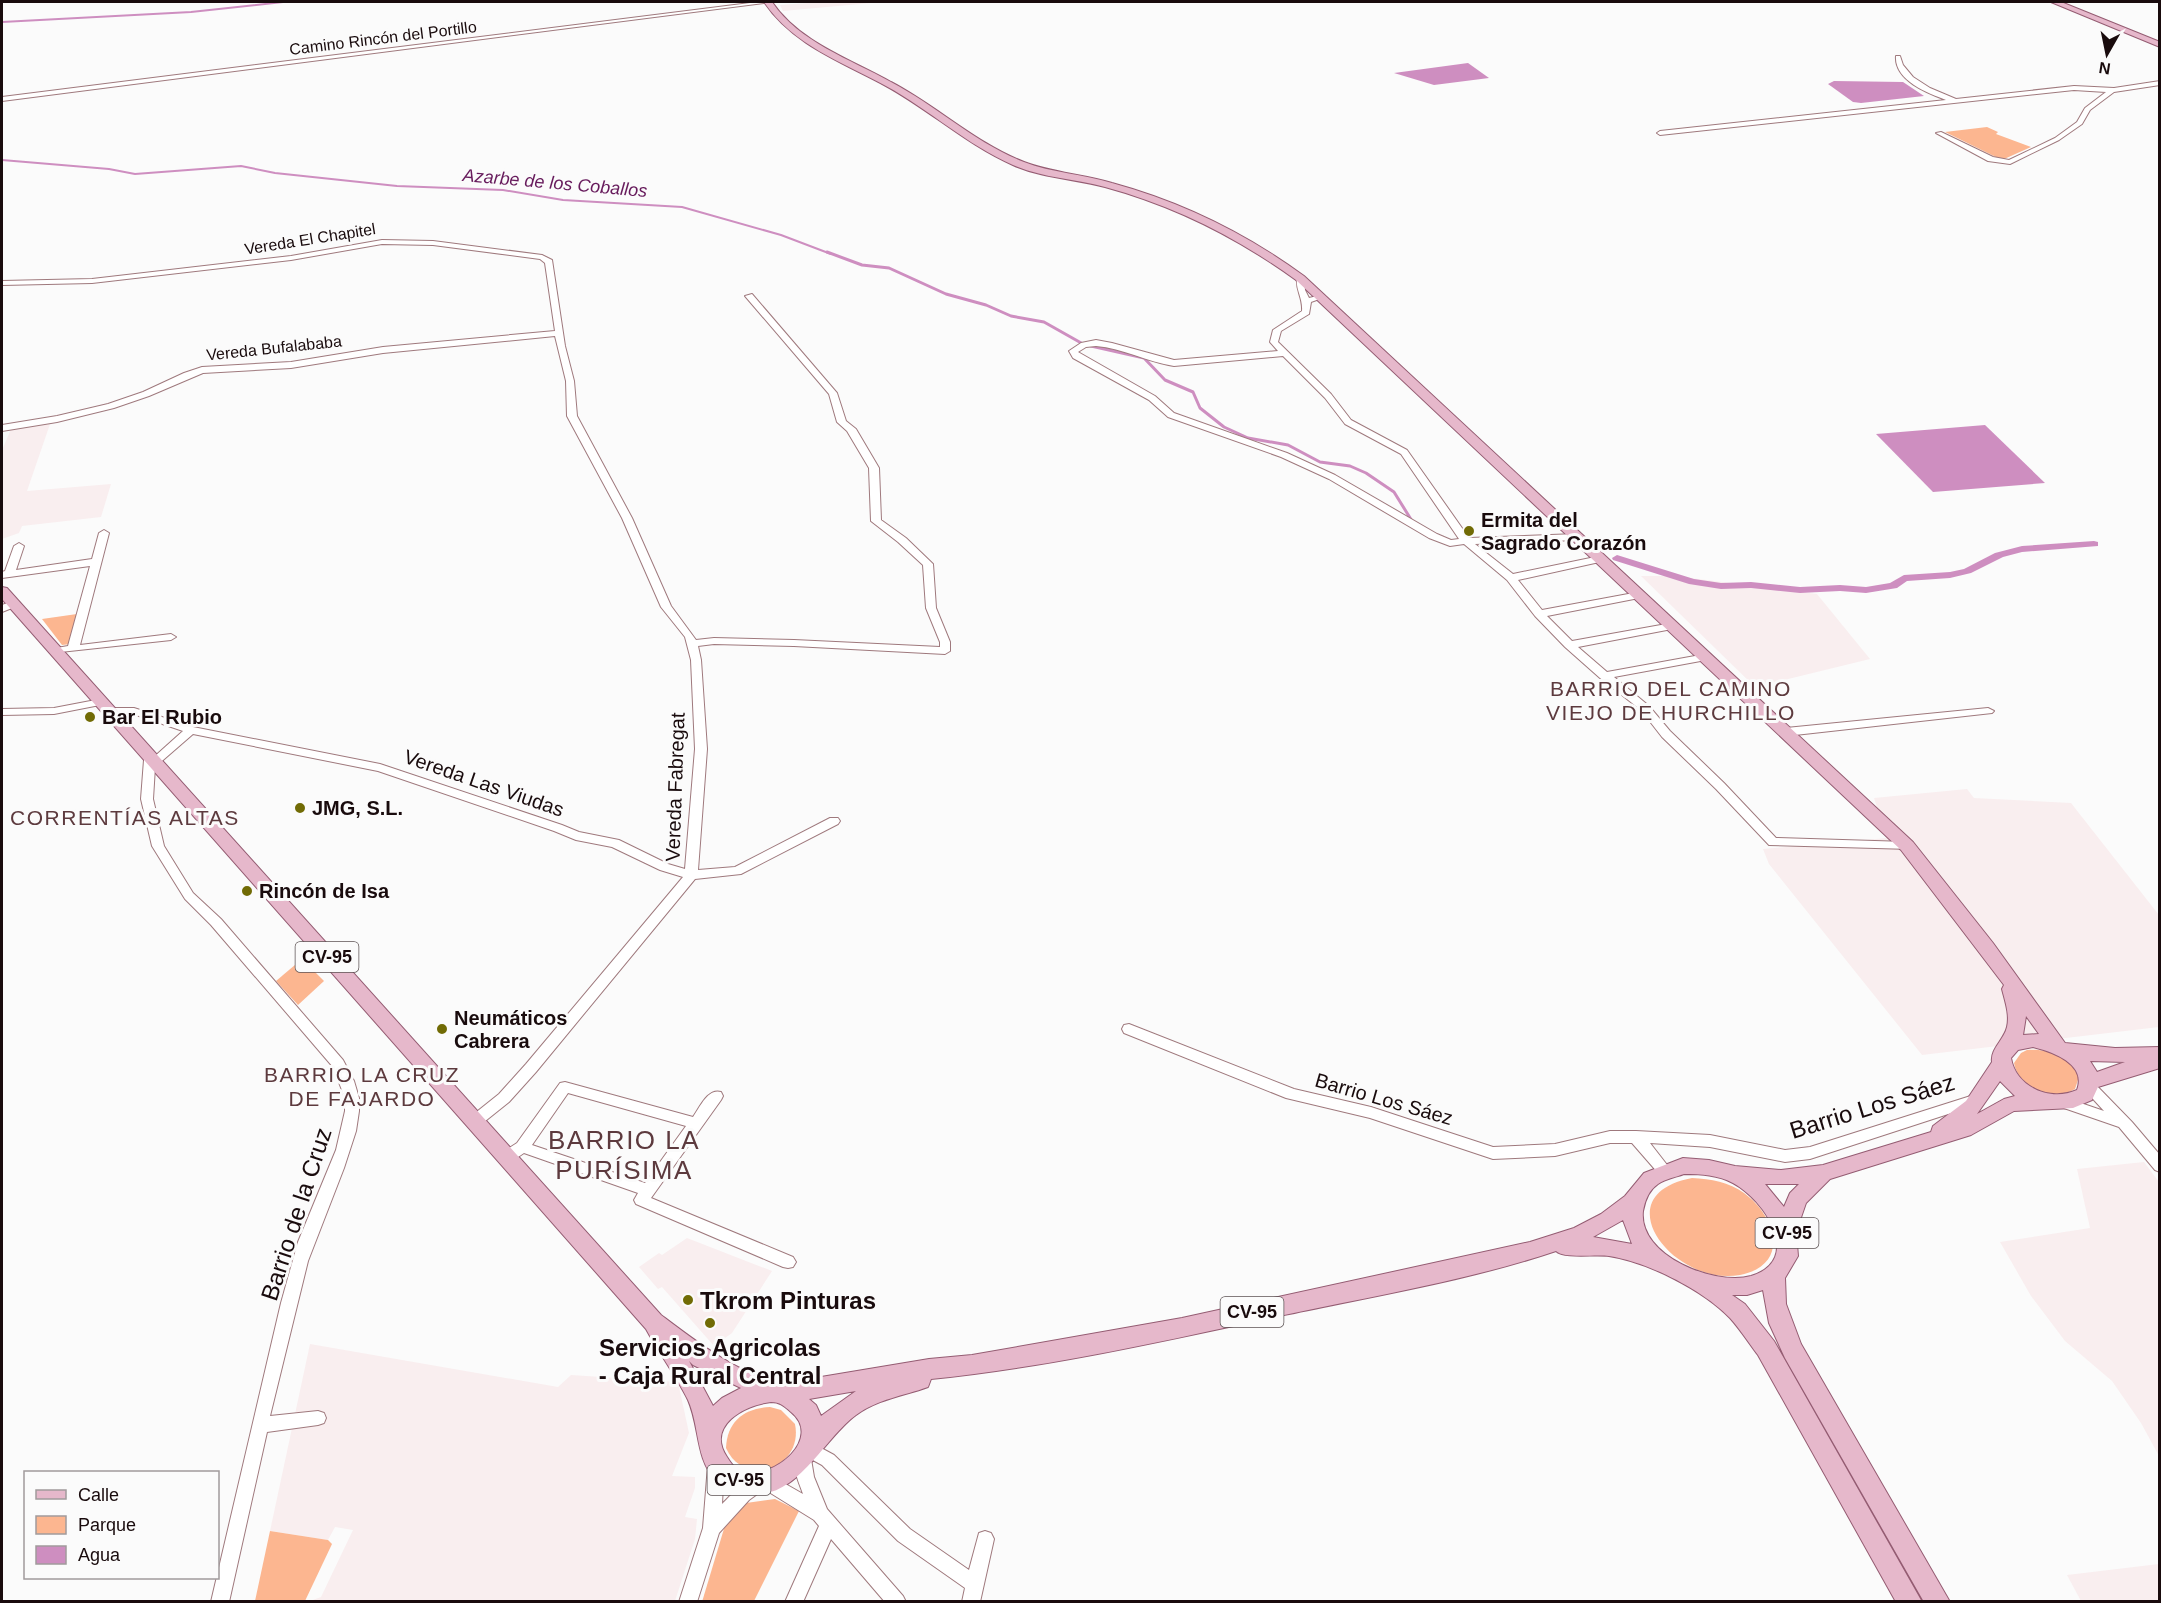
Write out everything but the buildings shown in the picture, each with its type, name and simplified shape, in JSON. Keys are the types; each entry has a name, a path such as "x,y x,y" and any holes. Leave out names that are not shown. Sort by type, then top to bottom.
{"main road":[{"path":"768,2 779,18 796,32 905,94 948,124 1019,164 1136,192 1217,224 1266,252 1300,278 1907,846 1987,947 2010,982 2063,1049 2087,1071 2090,1085 2085,1095 2059,1102 2011,1104 1964,1130 1925,1140 1823,1173 1781,1178 1725,1171"},
{"path":"2055,2 2160,45"},
{"name":"CV-95","path":"5,601 64,650 104,706 152,762 653,1322 701,1358 775,1392 799,1400 809,1412 814,1426 808,1450"},
{"path":"1925,1140 1953,1123 1978,1098 2016,1034 2018,1024 2010,982"},
{"path":"2003,1056 2022,1041 2040,1041 2063,1049 2115,1055 2160,1054"},
{"path":"2003,1056 2005,1074 2018,1088 2037,1098 2059,1102"},
{"path":"2090,1085 2126,1069 2160,1061"},
{"name":"CV-95","path":"1703,1285 1730,1288 1755,1285 1775,1274 1784,1262 1789,1247 1787,1229 1779,1211 1765,1195 1746,1181 1725,1171 1703,1166 1683,1166 1664,1170 1650,1177 1639,1188 1633,1201 1632,1221 1640,1241 1656,1260 1670,1270 1703,1285 1737,1311 1766,1348 1910,1602"},
{"path":"1787,1229 1797,1199 1823,1173"},
{"name":"CV-95","path":"1530,1251 1581,1234 1608,1220 1633,1201"},
{"name":"CV-95","path":"710,1436 719,1416 735,1400 929,1369 972,1365 1193,1325 1530,1251 1592,1244 1619,1248 1656,1260"},
{"name":"CV-95","path":"1775,1274 1772,1291 1776,1316 1938,1602"},
{"name":"CV-95","path":"653,1322 699,1399 716,1464 735,1479 764,1482 793,1470 835,1415 868,1394 972,1365"}],"street":[{"name":"Camino Rincón del Portillo","path":"2,99 768,2"},
{"path":"1898,57 1900,69 1907,77 1954,101"},
{"path":"1660,134 2074,88 2111,90 2160,83"},
{"path":"1939,134 1991,159 2010,162 2056,139 2080,123 2086,109 2111,90"},
{"name":"Vereda El Chapitel","path":"2,283 92,280 155,274 291,258 382,242 433,243 542,257 549,262 559,333"},
{"path":"1300,278 1301,290 1307,301 1306,312 1277,330 1274,342 1328,396 1348,422 1404,452 1466,541 1511,578 1539,614 1569,645 1645,708 1666,734 1773,842 1907,846"},
{"path":"692,644 714,641 794,643 945,651 945,642 930,608 928,564 902,540 876,522 874,468 851,429 842,423 833,393 749,296"},
{"path":"1307,301 1321,297"},
{"name":"Vereda Bufalababa","path":"2,428 53,421 106,406 146,394 188,373 202,370 291,365 383,350 559,333"},
{"name":"Vereda Fabregat","path":"474,1122 504,1098 531,1068 691,875 701,748 696,660 690,637 666,607 627,518 572,416 570,381 559,333"},
{"path":"1285,353 1174,363 1160,362 1097,343 1083,345 1073,351 1076,356 1152,398 1171,415 1210,427 1311,467 1433,536 1450,543 1577,537"},
{"path":"104,533 64,650 171,637"},
{"path":"6,574 18,546"},
{"path":"1511,578 1600,558"},
{"path":"6,574 95,562"},
{"path":"1539,614 1639,595"},
{"path":"1569,645 1672,626"},
{"path":"1604,676 1706,657"},
{"name":"Vereda Las Viudas","path":"2,712 54,711 104,706 134,711 191,730 380,768 558,828 576,837 615,843 664,867 691,875 737,871 834,821"},
{"path":"1786,732 1988,711"},
{"path":"152,762 191,730"},
{"name":"Barrio de la Cruz","path":"152,762 147,799 158,846 189,896 216,922 338,1064 349,1084 351,1096 352,1110 341,1153 300,1260 220,1602"},
{"name":"Barrio Los Sáez","path":"1129,1029 1291,1094 1371,1113 1493,1153 1555,1150 1610,1137 1636,1137 1710,1141 1785,1156 1820,1150 1978,1098"},
{"path":"2090,1085 2160,1166"},
{"path":"505,1158 522,1147 565,1088 696,1123"},
{"path":"716,1096 641,1200 789,1262"},
{"path":"2059,1102 2100,1113 2127,1126"},
{"path":"1636,1137 1664,1170"},
{"path":"522,1147 648,1190"},
{"path":"261,1425 318,1418"},
{"path":"897,1602 824,1519 805,1478 808,1450 828,1460 904,1535 973,1593 985,1539"},
{"path":"688,1602 712,1528 716,1464"},
{"path":"712,1528 743,1494 764,1482 824,1519"},
{"path":"794,1602 824,1519"}],"shaded area":[{"path":"821,2 871,3 783,11 780,5"},
{"path":"50,424 27,491 111,484 101,517 22,526 19,533 2,539 2,450 12,427"},
{"path":"1641,576 1674,576 1817,594 1870,659 1755,687"},
{"path":"1967,789 1974,798 2071,803 2159,915 2159,1027 1922,1055 1769,864 1763,849 1887,838 1874,798"},
{"path":"2144,1162 2159,1182 2159,1456 2141,1423 2112,1381 2065,1341 2031,1296 2000,1242 2090,1228 2077,1169"},
{"path":"687,1238 772,1271 732,1333 714,1346 662,1287 658,1289 639,1267"},
{"path":"310,1344 558,1387 571,1375 678,1382 689,1433 672,1476 695,1477 695,1488 685,1517 697,1519 695,1539 675,1601 310,1601 321,1597 353,1530 335,1527 328,1540 270,1531"},
{"path":"2159,1564 2159,1601 2081,1601 2067,1575"}],"green space":[{"path":"1987,127 1998,132 1996,134 2031,147 2002,160 1945,132"},
{"path":"77,614 71,644 62,645 42,619"},
{"path":"302,959 324,981 298,1005 276,981"},
{"path":"2027,1050 2051,1052 2065,1059 2079,1077 2075,1089 2057,1094 2030,1086 2017,1072 2014,1063 2021,1053"},
{"path":"1692,1178 1713,1180 1738,1189 1764,1214 1773,1239 1772,1251 1767,1261 1756,1270 1740,1275 1715,1275 1692,1267 1672,1254 1658,1237 1650,1219 1652,1202 1666,1188"},
{"path":"770,1407 781,1410 795,1424 795,1439 791,1452 782,1462 771,1468 758,1470 746,1468 735,1461 726,1448 730,1430 745,1413"},
{"path":"775,1499 799,1511 754,1601 702,1602 726,1522 746,1503"},
{"path":"270,1531 328,1540 332,1544 305,1601 255,1601"}],"water":[{"path":"1468,63 1489,78 1434,85 1394,73"},
{"path":"1834,81 1903,82 1924,96 1853,102 1828,84"},
{"path":"1985,425 2045,483 1933,492 1876,434"}],"waterway":[{"path":"2,22 191,12 283,2"},
{"name":"Azarbe de los Coballos","path":"2,160 109,169 135,174 241,166 275,173 397,186 503,190 563,200 682,207 781,235 831,254"},
{"name":"Azarbe de los Coballos","path":"827,252 862,265 889,268 946,294 986,305 1011,316 1044,322 1083,344"},
{"path":"1091,346 1144,358 1165,380 1193,392 1200,408 1224,427 1248,438 1288,445 1320,462 1350,466 1366,473 1394,492 1412,521"},
{"path":"1617,558 1693,582 1721,586 1751,585 1800,590 1840,588 1866,590 1893,586 1904,578 1950,575 1967,571 1999,555 2022,549 2094,544"}],"place":[{"name":"Ermita del Sagrado Corazón","path":"1469,531"},
{"name":"Bar El Rubio","path":"90,717"},
{"name":"JMG, S.L.","path":"300,808"},
{"name":"Rincón de Isa","path":"247,891"},
{"name":"Neumáticos Cabrera","path":"442,1029"},
{"name":"Tkrom Pinturas","path":"688,1300"},
{"name":"Servicios Agricolas - Caja Rural Central","path":"710,1323"}],"district":[{"name":"BARRIO DEL CAMINO VIEJO DE HURCHILLO","path":"1671,700"},
{"name":"CORRENTÍAS ALTAS","path":"125,817"},
{"name":"BARRIO LA CRUZ DE FAJARDO","path":"362,1086"},
{"name":"BARRIO LA PURÍSIMA","path":"624,1155"}]}
